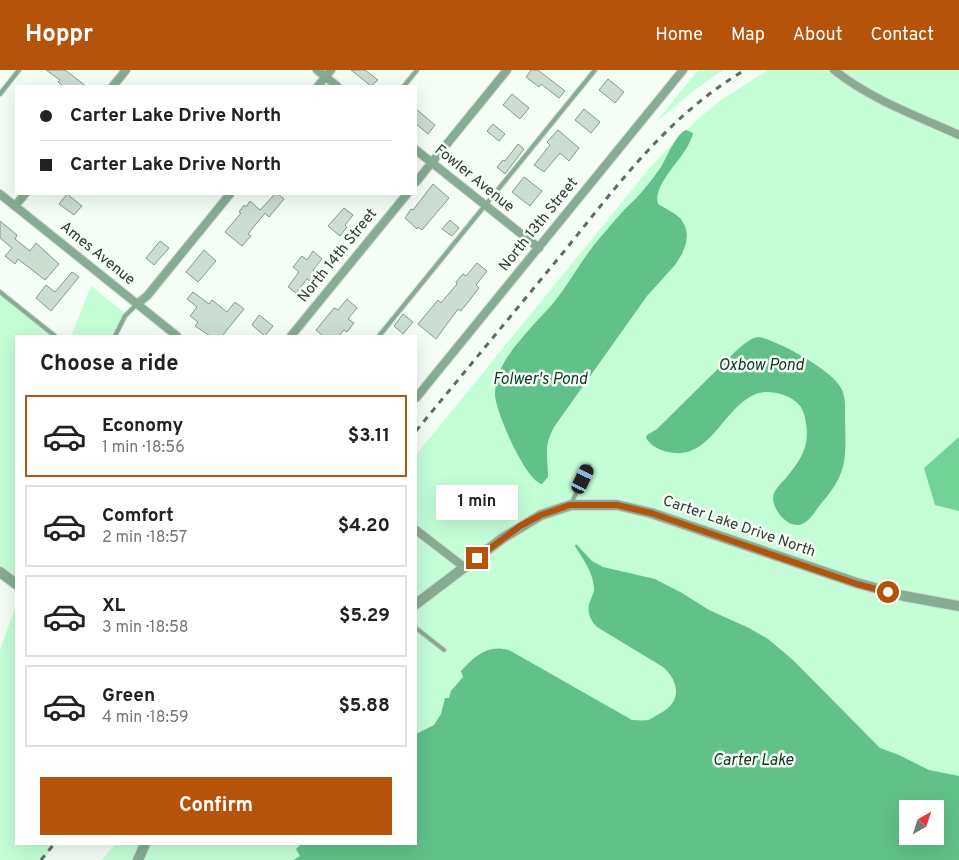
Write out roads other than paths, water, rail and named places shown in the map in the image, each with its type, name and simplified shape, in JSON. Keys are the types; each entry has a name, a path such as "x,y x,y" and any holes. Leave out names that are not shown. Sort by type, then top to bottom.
{"street":[{"path":"114,85 126,70"},
{"path":"317,70 336,85"},
{"path":"319,85 331,70"},
{"path":"417,181 507,70"},
{"name":"North 13th Street","path":"417,397 683,70"},
{"path":"834,70 870,94 959,136"},
{"name":"Fowler Avenue","path":"417,151 539,248"},
{"name":"Ames Avenue","path":"0,194 176,335"},
{"path":"15,206 24,195"},
{"path":"137,304 147,296 229,195"},
{"name":"North 14th Street","path":"292,335 405,195"},
{"name":"Carter Lake Drive North","path":"417,603 520,526 541,515 570,505 617,505 651,513 857,584 904,596 959,606"},
{"path":"417,531 464,567"},
{"path":"0,572 15,583"},
{"path":"138,860 145,845"}],"lane":[{"path":"0,94 19,70"},
{"path":"405,85 417,70"},
{"path":"380,335 595,70"},
{"path":"0,292 54,335"},
{"path":"115,335 125,316 137,304"},
{"path":"570,505 589,466"},
{"path":"417,629 444,650"}],"water":[{"name":"Folwer's Pond","path":"686,130 693,133 690,142 665,178 658,196 658,204 675,214 685,226 687,234 682,254 675,265 647,296 554,427 547,446 548,477 542,484 535,480 520,459 500,416 495,395 499,373 509,354 555,301 594,245 649,183 661,167 675,141"},
{"name":"Oxbow Pond","path":"759,337 779,344 816,365 836,381 844,395 845,455 843,465 836,484 810,518 802,524 791,524 780,516 773,498 774,493 800,460 807,440 803,411 798,403 787,396 768,392 759,393 747,399 736,408 707,441 696,449 683,453 661,450 646,438 737,350 750,340"},
{"name":"Carter Lake","path":"576,544 592,561 603,567 655,579 709,610 768,639 793,660 880,748 929,770 959,776 959,860 294,860 300,856 296,849 300,845 417,845 417,734 434,725 441,714 445,698 449,698 451,691 463,677 461,671 477,656 488,650 509,650 632,720 649,720 672,704 676,692 673,679 669,673 663,667 597,627 592,621 589,614 589,603 594,591 592,577 575,546"}],"railway":[{"path":"417,430 647,151 693,108 745,70"},
{"path":"41,860 53,845"}]}
